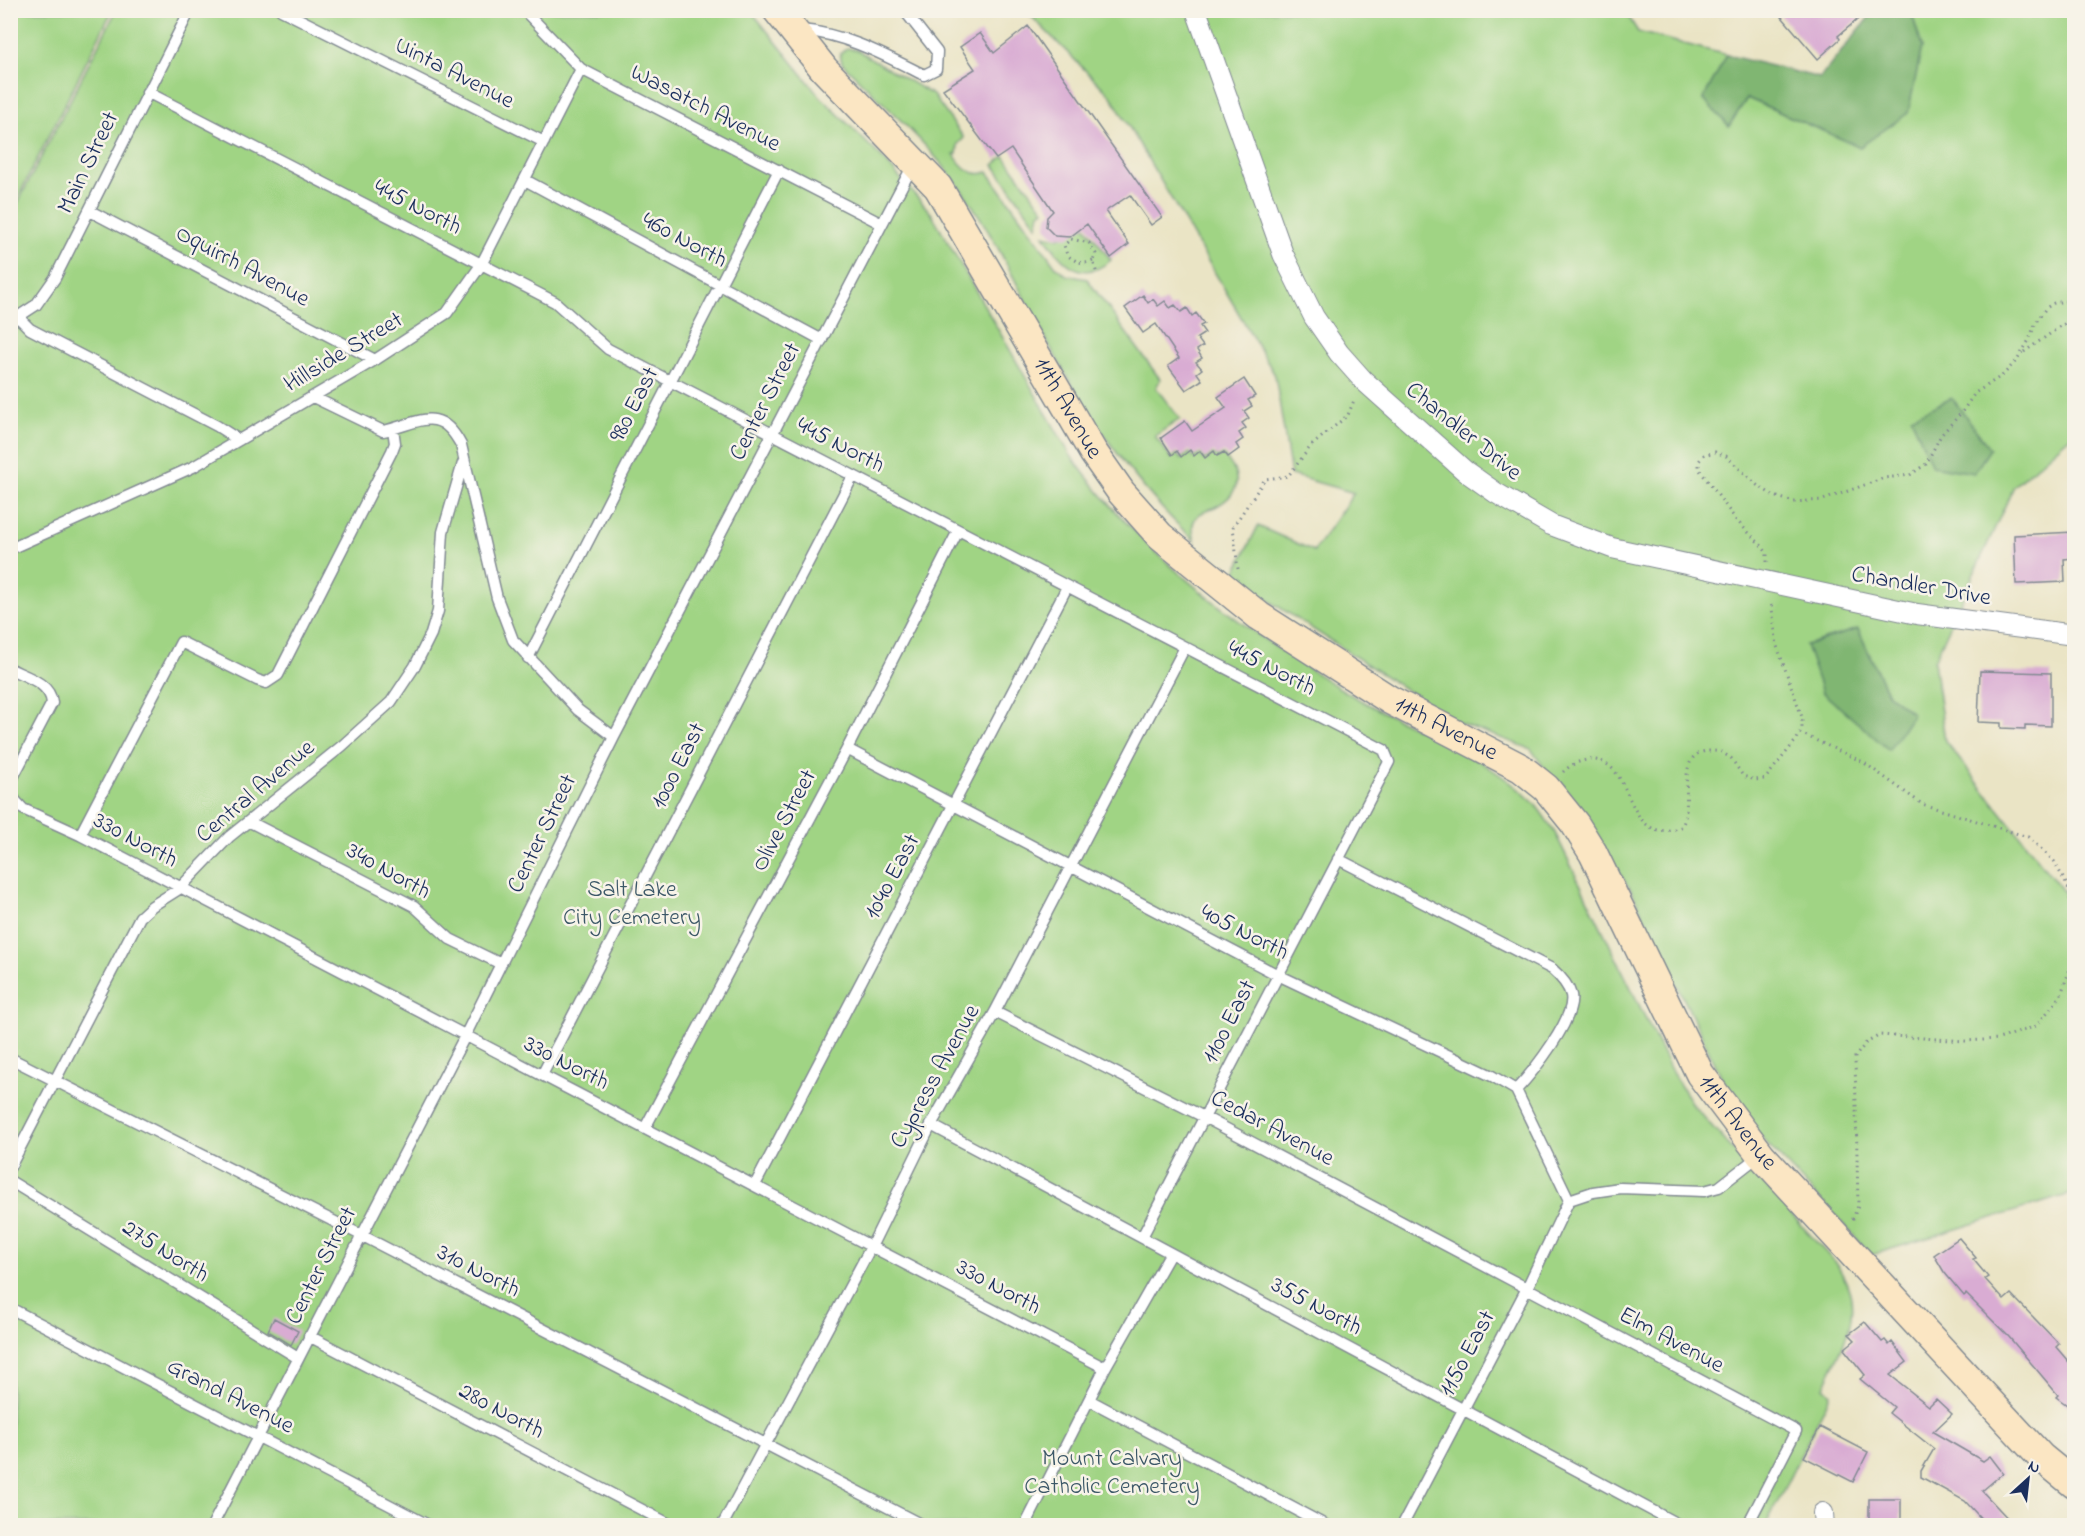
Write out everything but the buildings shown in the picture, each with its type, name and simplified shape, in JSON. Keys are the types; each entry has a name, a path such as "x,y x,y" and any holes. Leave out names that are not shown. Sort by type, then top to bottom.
{"street":[{"name":"Chandler Drive","path":"1196,10 1297,286 1314,318 1339,353 1363,380 1465,471 1522,509 1580,537 1648,558 1898,610 1984,625 2074,635"},
{"name":"11th Avenue","path":"785,20 824,69 938,187 1093,452 1121,492 1160,536 1241,602 1298,643 1390,700 1521,768 1546,788 1575,824 1593,853 1700,1074 1761,1155 2030,1445 2052,1467 2074,1484"}],"lane":[{"name":"Main Street","path":"15,320 36,305 55,278 190,10"},
{"name":"Uinta Avenue","path":"281,10 544,142"},
{"name":"Wasatch Avenue","path":"524,10 581,69 882,224"},
{"path":"785,20 861,44 924,75 936,69 937,52 904,10"},
{"name":"Hillside Street","path":"10,549 193,467 375,360 447,314 482,265 581,69"},
{"name":"445 North","path":"147,92 555,302 609,349 1384,750 1389,762"},
{"name":"Center Street","path":"212,1526 465,1035 614,737 914,162"},
{"name":"980 East","path":"528,658 779,170"},
{"name":"460 North","path":"525,180 822,340"},
{"name":"Oquirrh Avenue","path":"90,211 375,360"},
{"path":"15,320 217,426 239,440"},
{"path":"313,397 383,430 393,429 419,419 443,422 449,426 461,445 463,463 505,622 513,640 578,710 614,737"},
{"path":"80,835 181,642 266,683 278,675 392,451 395,443 393,429"},
{"name":"Central Avenue","path":"10,1167 140,917 152,906 179,889 229,837 250,822 391,702 415,666 431,634 438,611 443,532 463,463"},
{"name":"1000 East","path":"542,1075 853,476"},
{"name":"Olive Street","path":"645,1128 847,749 958,531"},
{"name":"1040 East","path":"755,1185 1067,587"},
{"name":"Cypress Avenue","path":"723,1526 872,1245 931,1125 995,1012 1069,866 1185,648"},
{"path":"10,669 45,686 51,695 52,703 10,783"},
{"name":"405 North","path":"847,749 1278,975 1492,1076 1516,1090"},
{"name":"1100 East","path":"1142,1237 1389,762"},
{"name":"330 North","path":"10,795 23,809 80,835 179,889 872,1245 1106,1368"},
{"name":"340 North","path":"250,822 414,906 450,939 501,964"},
{"path":"1338,859 1552,969 1562,978 1571,996 1570,1012 1540,1061 1516,1090 1569,1200 1593,1191 1620,1188 1704,1191 1719,1187 1761,1155"},
{"name":"Cedar Avenue","path":"995,1012 1204,1117 1527,1288"},
{"name":"310 North","path":"10,1058 361,1235 924,1526"},
{"name":"355 North","path":"931,1125 1681,1526"},
{"name":"275 North","path":"10,1181 298,1358"},
{"name":"1150 East","path":"1402,1526 1527,1288 1569,1200"},
{"path":"1025,1526 1106,1368 1170,1254"},
{"name":"Elm Avenue","path":"1527,1288 1796,1431 1748,1526"},
{"name":"Grand Avenue","path":"10,1308 430,1526"},
{"name":"280 North","path":"309,1336 673,1526"},
{"path":"1089,1400 1327,1526"}],"path":[{"path":"1093,261 1086,263 1075,260 1067,255 1064,245 1071,239 1089,243 1096,254 1093,261 1097,274"},
{"path":"1767,562 1767,554 1762,546 1736,520 1700,469 1699,461 1704,455 1715,452 1726,456 1757,485 1774,496 1794,502 1823,500 1884,478 1910,475 1926,464 1941,435 1962,412 1975,393 2003,375 2020,355 2036,322 2046,308 2054,303 2074,300"},
{"path":"2020,355 2074,317"},
{"path":"1241,602 1233,527 1265,479 1288,476 1311,446 1348,415 1363,380"},
{"path":"1546,788 1575,764 1589,760 1601,761 1621,780 1641,820 1648,826 1671,830 1681,827 1686,820 1685,784 1694,758 1704,752 1721,752 1731,758 1738,771 1746,778 1765,779 1800,733 1802,717 1777,646 1771,601"},
{"path":"1800,733 1863,762 1922,804 2028,837 2054,861 2070,891 2071,966 2060,997 2036,1026 1998,1039 1965,1041 1880,1035 1866,1043 1855,1057 1858,1206 1843,1242"}],"green space":[{"path":"10,11 112,11 11,211 10,211"},
{"name":"Salt Lake City Cemetery","path":"116,11 751,11 819,95 886,162 931,213 1071,456 1130,526 1196,588 1269,643 1346,692 1444,742 1491,769 1534,803 1545,818 1555,833 1673,1074 1692,1104 1838,1266 1848,1287 1852,1313 1846,1338 1824,1387 1831,1394 1766,1525 11,1525 10,218"},
{"path":"1026,11 1625,11 1638,32 1727,55 1703,99 1729,125 1747,98 1860,147 1922,47 1911,11 2074,11 2074,433 2014,486 1934,661 1945,741 2074,905 2074,1193 1872,1255 1740,1115 1631,890 1531,749 1454,721 1233,577 1258,526 1314,551 1354,493 1291,475 1275,375 1111,96","holes":["1858,629 1887,693 1913,714 1806,645"]},
{"path":"1874,11 1911,11 1922,47 1908,113 1860,147 1747,98 1729,126 1703,99 1727,55 1820,78"},
{"path":"847,48 857,50 933,95 964,138 958,144 957,154 954,154 960,163 977,174 988,172 1056,267 1066,275 1087,279 1160,379 1156,388 1180,419 1155,436 1171,458 1177,454 1181,459 1190,453 1194,458 1200,454 1205,460 1213,454 1218,458 1223,455 1234,469 1236,483 1230,496 1224,502 1197,516 1194,521 1195,541 1150,494 1110,443 1074,389 973,206 934,156 842,63 840,54"},
{"path":"1004,156 1044,210 1040,213 1037,226 994,165"},
{"path":"1083,223 1111,260 1090,271 1072,267 1064,261 1044,235 1058,238"},
{"path":"1952,398 1990,449 1974,473 1932,466 1911,417"},
{"path":"1858,629 1887,693 1913,714 1889,750 1822,692 1806,645"}],"park label":[{"name":"Mount Calvary Catholic Cemetery","path":"1112,1473"}]}
